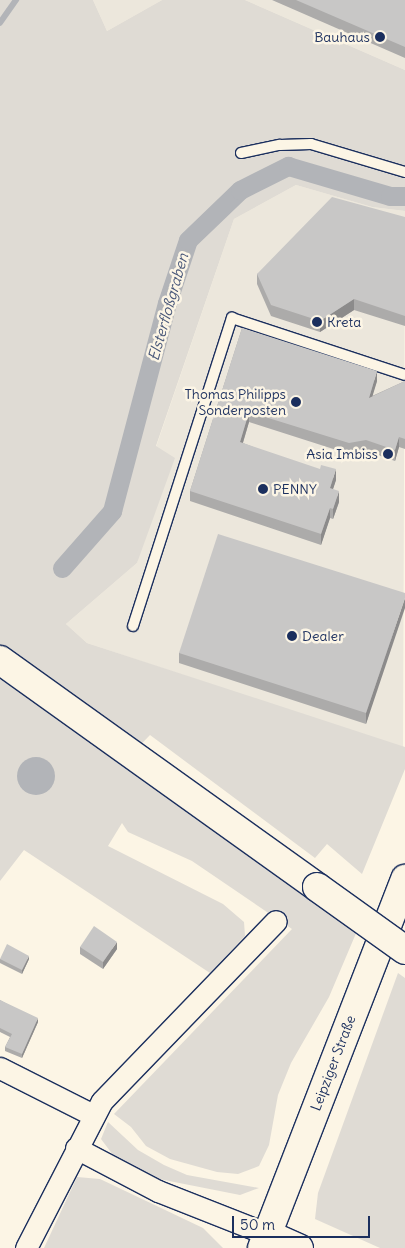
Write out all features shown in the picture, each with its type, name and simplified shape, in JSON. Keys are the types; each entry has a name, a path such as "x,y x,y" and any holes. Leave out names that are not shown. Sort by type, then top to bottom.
{"main road":[{"path":"0,660 405,950"},
{"name":"Leipziger Straße","path":"265,1241 405,879"},
{"path":"265,1241 299,1248"}],"street":[{"path":"26,1248 93,1115 110,1091 276,922"},
{"path":"0,1068 93,1115"},
{"path":"76,1148 158,1191 265,1241"}],"lane":[{"path":"241,153 280,145 311,144 405,172"},
{"path":"132,626 232,318 405,376"}],"shaded area":[{"path":"0,0 93,0 107,31 162,0 245,0 405,70 405,211 372,207 296,185 234,219 156,446 175,458 137,563 66,624 87,643 405,747 405,769 362,874 327,844 315,858 150,735 123,763 357,931 329,997 291,1063 278,1095 269,1145 259,1166 238,1174 217,1172 170,1159 146,1146 131,1127 114,1114 292,929 192,861 128,832 122,823 108,846 223,904 244,922 245,936 210,973 24,850 0,881"},
{"path":"93,0 162,0 107,31"},
{"name":"Bauhaus","path":"245,0 405,0 405,70"},
{"path":"296,185 372,207 405,211 403,748 87,643 66,624 137,563 156,447 234,219"},
{"path":"36,757 50,762 55,776 50,790 36,795 22,790 17,776 22,762"},
{"path":"398,973 405,978 405,1248 380,1248 315,1219 318,1193"},
{"path":"108,1122 138,1150 164,1165 187,1175 259,1188 240,1195 154,1178 116,1159 101,1139"},
{"path":"77,1177 100,1179 203,1228 223,1248 44,1248"}],"building":[{"name":"Bauhaus","path":"296,0 405,0 405,47"},
{"path":"332,197 405,217 405,316 354,299 320,321 271,305 257,274"},
{"path":"242,328 377,371 369,398 405,381 405,439 399,437 395,450 366,440 349,443 249,412 240,442 320,469 321,465 336,469 330,488 339,491 333,509 330,508 321,534 190,491"},
{"name":"Dealer","path":"218,534 405,593 405,598 366,713 179,653"},
{"path":"94,926 117,942 103,962 80,947"},
{"path":"7,944 29,956 22,970 0,959"},
{"path":"0,1000 38,1018 22,1054 5,1047 12,1034 0,1028"}],"waterway":[{"path":"0,23 16,0"},
{"name":"Elsterfloßgraben","path":"62,568 112,511 167,303 188,240 240,190 288,166 390,196 405,196"}],"place":[{"name":"Bauhaus","path":"380,37"},
{"name":"Kreta","path":"317,322"},
{"name":"Thomas Philipps Sonderposten","path":"296,402"},
{"name":"Asia Imbiss","path":"388,454"},
{"name":"PENNY","path":"263,489"},
{"name":"Dealer","path":"292,636"}]}
